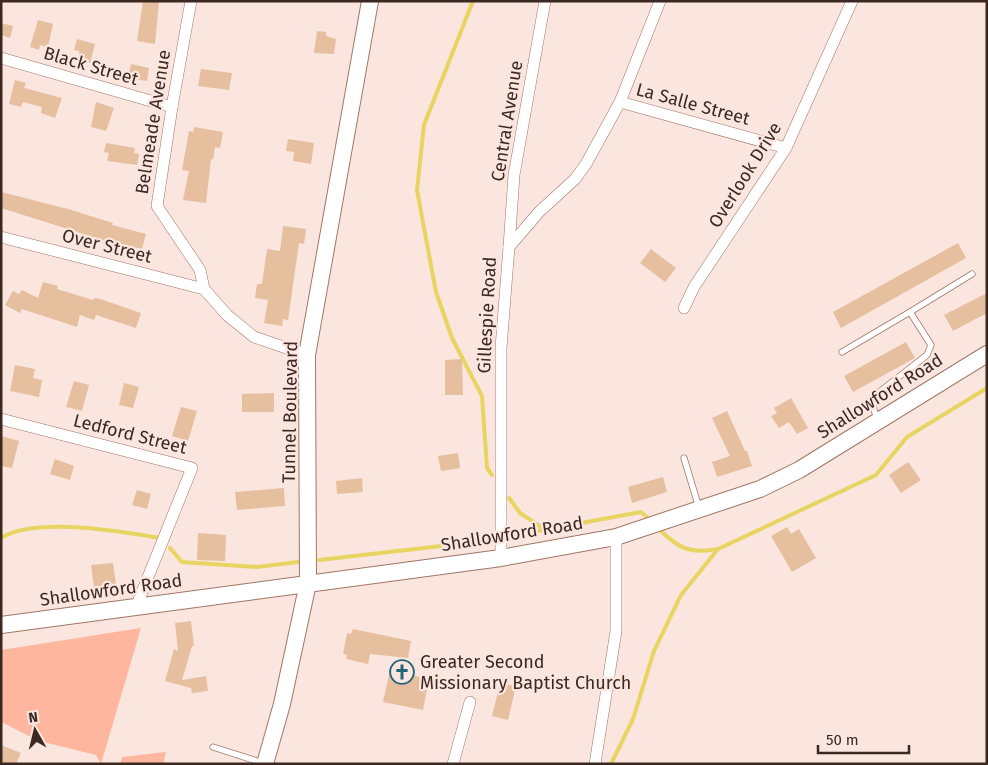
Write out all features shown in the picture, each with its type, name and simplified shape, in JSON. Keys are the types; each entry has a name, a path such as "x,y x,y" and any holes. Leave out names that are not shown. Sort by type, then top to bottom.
{"street":[{"name":"Belmeade Avenue","path":"191,1 157,206 200,270 204,288 227,315 254,337 307,355"},
{"name":"Tunnel Boulevard","path":"265,764 282,704 308,583 307,355 370,1"},
{"name":"Central Avenue","path":"508,247 514,174 545,1"},
{"name":"Gillespie Road","path":"501,558 501,348 508,247 539,212 568,186 586,164 620,102 660,1"},
{"name":"Overlook Drive","path":"684,308 694,287 786,148 852,1"},
{"name":"Black Street","path":"1,58 172,107"},
{"name":"La Salle Street","path":"620,102 786,148"},
{"name":"Over Street","path":"1,237 204,288"},
{"name":"Shallowford Road","path":"1,625 501,558 616,538 760,488 799,470 987,354"},
{"name":"Ledford Street","path":"1,419 192,468 136,607"},
{"path":"595,764 616,631 616,538"},
{"path":"453,764 470,702"}],"lane":[{"path":"842,352 972,274"},
{"path":"878,421 872,404 873,398 927,355 931,345 910,312"},
{"path":"684,458 700,510"},
{"path":"213,747 265,764"}],"shaded area":[{"path":"141,628 101,764 96,755 39,741 1,722 1,650"},
{"path":"166,752 163,764 120,764 122,757"}],"building":[{"path":"143,1 159,1 155,44 137,41"},
{"path":"38,20 53,24 48,47 40,45 39,50 30,47"},
{"path":"1,23 13,26 10,38 1,35"},
{"path":"317,31 326,32 326,36 336,39 334,54 314,53"},
{"path":"77,39 95,44 90,63 80,61 79,51 74,50"},
{"path":"131,64 149,68 147,81 128,78"},
{"path":"201,69 232,73 229,90 198,86"},
{"path":"15,80 26,83 24,88 62,98 55,118 41,113 42,107 23,102 21,107 9,104"},
{"path":"96,102 114,108 106,131 91,127"},
{"path":"194,127 223,132 220,148 215,147 213,160 211,159 206,203 183,200 189,171 182,170 189,131 193,132"},
{"path":"288,139 314,143 311,164 293,161 294,152 286,151"},
{"path":"106,143 135,148 134,153 139,154 137,165 107,161 109,153 104,152"},
{"path":"1,192 68,209 113,223 112,225 146,234 142,249 103,240 1,208"},
{"path":"283,226 306,229 304,244 299,243 288,320 283,319 282,326 264,323 268,300 255,298 257,284 262,284 267,249 280,251"},
{"path":"958,243 966,258 841,328 833,312"},
{"path":"651,249 676,268 665,282 640,263"},
{"path":"43,282 58,286 57,289 93,300 94,298 100,299 141,313 136,328 96,315 94,320 80,315 77,327 22,309 20,313 5,305 13,291 19,294 22,290 38,298"},
{"path":"987,293 987,313 953,331 944,315"},
{"path":"906,342 915,358 853,392 844,376"},
{"path":"462,359 463,395 445,395 445,360"},
{"path":"15,365 35,369 33,378 42,380 39,397 10,391"},
{"path":"74,381 89,385 82,411 66,407"},
{"path":"124,383 139,387 133,408 119,405"},
{"path":"274,393 274,412 242,412 242,394"},
{"path":"791,398 808,428 797,434 789,422 779,428 771,416 777,413 774,408"},
{"path":"181,407 197,411 188,441 172,436"},
{"path":"727,411 745,451 747,451 752,466 717,477 712,462 730,456 712,418"},
{"path":"1,436 19,441 12,468 1,466"},
{"path":"458,453 460,468 441,471 438,456"},
{"path":"55,459 74,466 70,480 50,474"},
{"path":"908,462 921,480 901,493 889,475"},
{"path":"663,477 667,492 632,503 628,487"},
{"path":"362,478 363,492 337,494 336,481"},
{"path":"284,488 285,506 237,510 235,492"},
{"path":"137,490 151,494 147,509 132,505"},
{"path":"787,527 791,534 799,529 816,558 792,572 771,536"},
{"path":"198,533 226,535 225,561 197,560"},
{"path":"113,563 116,585 94,587 91,565"},
{"path":"191,621 194,646 192,646 182,680 206,676 208,691 192,693 191,688 165,681 174,649 178,651 175,623"},
{"path":"353,629 411,641 408,658 370,654 368,664 346,659 347,655 343,654 347,633 351,634"},
{"path":"390,670 429,679 423,710 383,702"},
{"path":"500,683 516,686 508,720 492,716"},
{"path":"1,745 21,753 16,764 1,764"}],"waterway":[{"path":"473,1 424,125 417,190 436,292 452,338 482,396 487,468 492,475"},
{"path":"660,530 673,542 686,548 700,551 718,549 876,475 907,437 987,388"},
{"path":"509,498 520,513 544,529"},
{"path":"511,536 641,512 651,521"},
{"path":"1,538 16,531 57,527 102,530 161,538"},
{"path":"319,560 494,540"},
{"path":"170,548 182,562 257,567 298,562"},
{"path":"611,764 633,719 654,651 681,595 718,549"}],"place":[{"name":"Greater Second Missionary Baptist Church","path":"402,672"}]}
